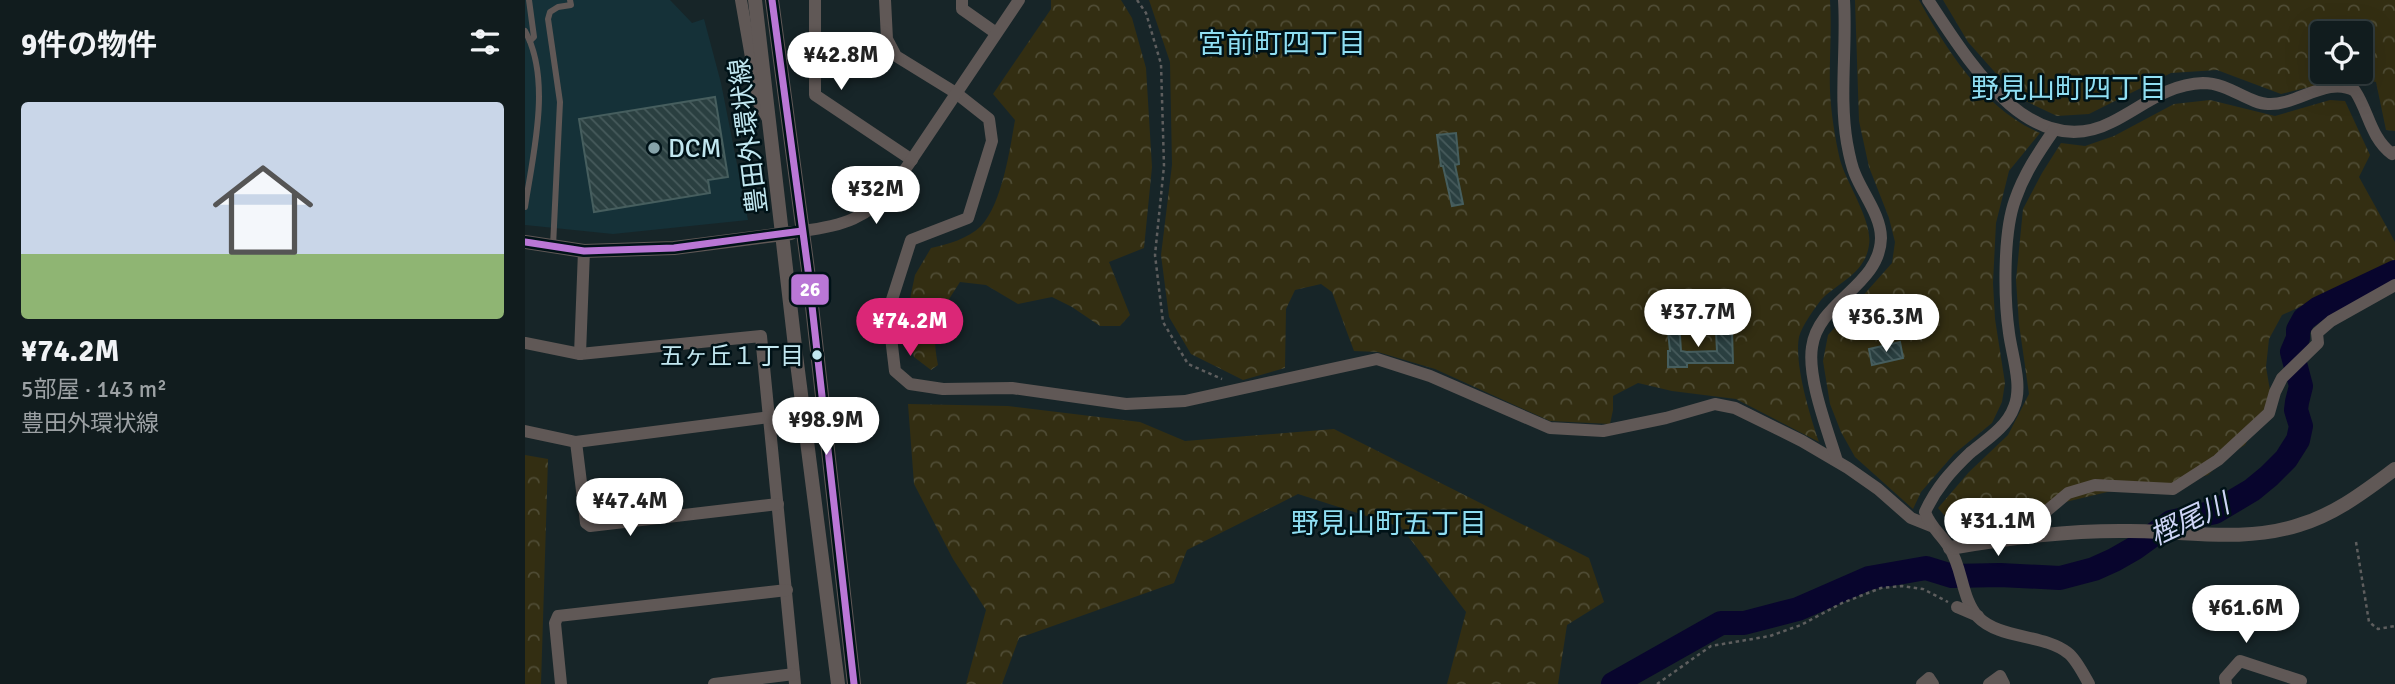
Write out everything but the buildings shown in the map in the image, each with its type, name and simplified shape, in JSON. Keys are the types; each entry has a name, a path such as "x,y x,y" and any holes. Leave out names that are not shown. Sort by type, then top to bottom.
{"street":[{"path":"741,0 759,103 770,122"},
{"name":"豊田外環状線","path":"755,0 838,684"},
{"name":"豊田外環状線","path":"772,0 802,231 854,684"},
{"path":"815,0 815,95 912,160"},
{"path":"885,0 887,39 896,56 956,93 989,120 992,141 968,218 911,240 888,312 895,372 910,384 943,389 1012,388 1126,404 1173,401 1245,389 1377,359 1430,376 1550,428 1603,431 1666,418 1715,404 1735,408 1802,441 1878,489 1911,518 1931,526"},
{"path":"962,0 963,9 996,33"},
{"path":"525,242 584,251 674,248 850,222 879,205 1019,0"},
{"path":"1837,461 1811,366 1812,346 1818,326 1856,286 1875,261 1881,235 1876,218 1853,171 1847,143 1844,0"},
{"path":"1928,0 1962,51 1990,84 2032,122 2054,130 2081,132 2109,124 2164,91 2202,83 2222,85 2267,105 2287,102 2340,86 2355,91 2382,147 2392,154 2395,152"},
{"path":"1978,617 1965,593 1950,548 1931,526 1925,512 1934,492 1952,471 1996,432 2014,409 2018,394 2005,304 2012,213 2023,180 2054,130"},
{"path":"580,354 584,251"},
{"path":"2040,534 2043,514 2068,493 2095,485 2173,489 2218,460 2269,413 2275,392 2283,378 2318,343 2317,333 2331,321 2395,285"},
{"path":"525,343 580,354 761,336 794,679 714,684"},
{"path":"525,431 576,442 770,417"},
{"path":"576,442 586,523 590,526 778,504"},
{"path":"1950,548 2040,534 2131,530 2229,536 2299,526 2353,500 2395,469"},
{"path":"561,684 555,623 558,616 787,590"},
{"path":"1957,607 1999,630 2023,635 2068,653 2089,684"},
{"path":"2226,684 2225,678 2240,661 2301,681"},
{"path":"1989,684 2000,676 2004,684"},
{"path":"1922,684 1929,678 1933,684"}],"lane":[{"path":"529,0 534,37 530,41"},
{"path":"553,246 561,102 548,19 550,12 571,5 570,0"},
{"path":"525,31 530,41 541,102 525,207"}],"path":[{"path":"1137,0 1146,13 1161,64 1164,166 1155,255 1163,322 1188,364 1222,379"},
{"path":"2356,542 2369,622 2378,629 2395,626"},
{"path":"1657,684 1711,646 1770,636 1801,625 1842,603 1881,588 1902,586 1923,589 1957,607"}],"shaded area":[{"path":"525,0 670,0 692,23 704,19 721,83 748,220 613,234 525,225"}],"green space":[{"path":"1051,0 1121,0 1132,18 1146,68 1152,167 1144,248 1109,262 1130,315 1120,326 1100,326 1052,297 1018,304 986,285 960,282 938,321 935,340 938,365 931,370 914,357 905,323 915,275 931,248 976,231 994,204 1004,176 1015,120 993,94 1051,9"},
{"path":"1149,0 1830,0 1830,91 1833,126 1843,170 1867,225 1869,245 1857,270 1821,300 1799,337 1801,375 1819,442 1736,399 1672,391 1638,383 1613,396 1610,424 1550,421 1435,369 1378,352 1354,351 1332,292 1321,284 1295,290 1286,309 1285,368 1243,380 1191,354 1169,317 1161,255 1172,165 1170,62"},
{"path":"1855,0 1919,0 1955,58 1984,94 2001,109 2040,133 2009,171 1996,223 1993,283 1995,319 2005,383 2002,402 1992,423 1954,454 1921,492 1913,509 1855,457 1830,404 1823,361 1828,335 1892,263 1895,242 1889,218 1869,167 1859,121"},
{"path":"1943,0 2395,0 2395,131 2386,130 2376,82 2373,81 2373,21 2310,21 2310,84 2322,84 2281,94 2217,70 2171,73 2089,114 2057,116 2017,97 1968,42"},
{"path":"2210,100 2275,116 2330,100 2345,101 2370,155 2359,177 2395,242 2395,264 2282,315 2269,339 2266,367 2272,402 2245,445 2227,456 2208,475 2154,490 2120,489 2057,504 2028,515 1956,529 1938,508 1969,472 2008,435 2029,394 2016,280 2023,209 2042,173 2061,143 2085,146 2114,136 2174,104"},
{"path":"908,404 1008,406 1140,422 1185,441 1334,429 1589,558 1604,602 1567,625 1558,684 1447,684 1466,612 1401,527 1298,494 1187,550 1174,583 1019,638 1002,684 966,684 986,610 953,559 914,484"},
{"path":"525,455 548,459 541,684 525,684"}],"waterway":[{"name":"樫尾川","path":"1613,684 1721,623 1744,623 1798,609 1869,578 1926,568 1952,576 2060,578 2094,569 2114,560 2171,522 2215,512 2252,490 2269,476 2286,459 2298,440 2301,426 2296,410 2301,386 2292,352 2304,319 2319,308 2395,272"}],"transit line":[{"name":"26","path":"772,0 808,270 854,684"},
{"name":"26","path":"525,242 584,251 674,248 802,231"}],"place":[{"name":"DCM","path":"654,148"},
{"name":"五ヶ丘１丁目","path":"817,355"}],"district":[{"name":"宮前町四丁目","path":"1282,43"},
{"name":"野見山町四丁目","path":"2069,88"},
{"name":"野見山町五丁目","path":"1389,523"}]}
